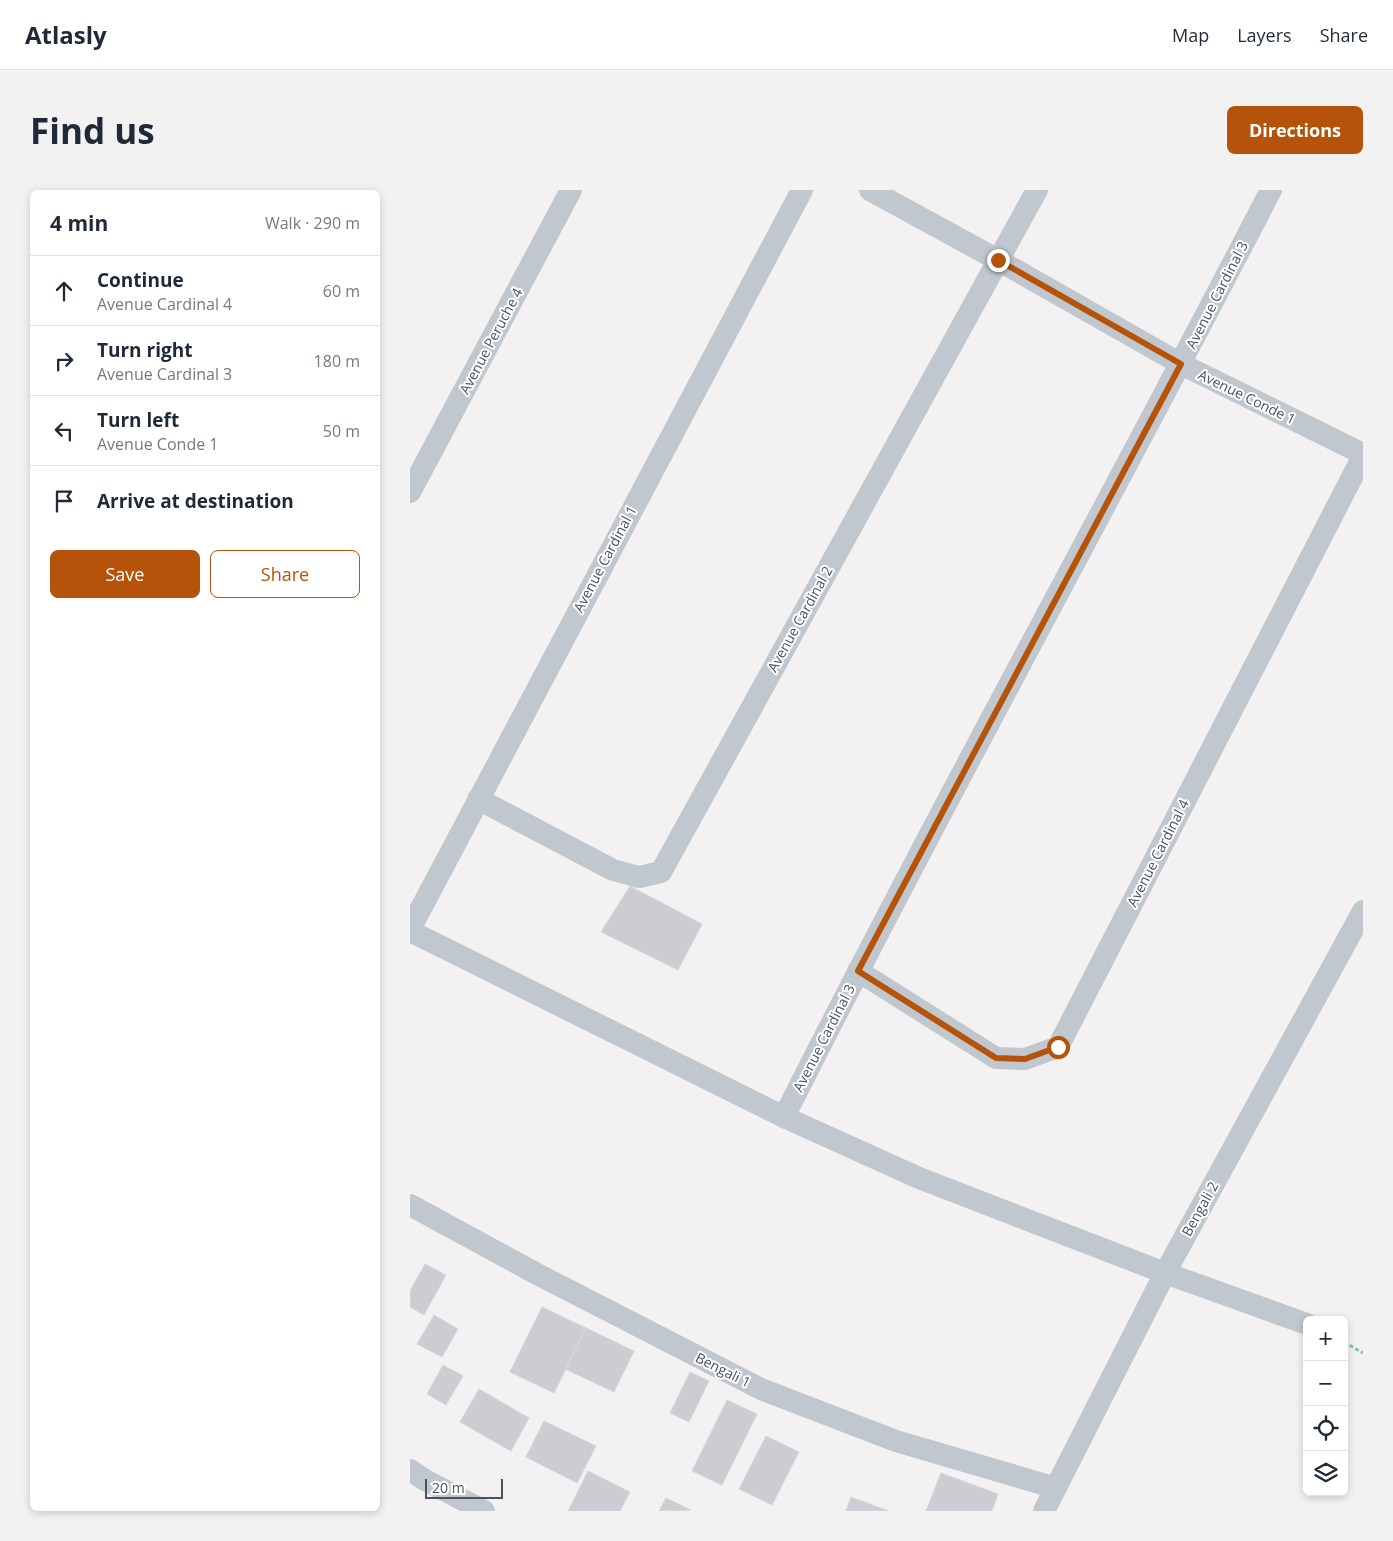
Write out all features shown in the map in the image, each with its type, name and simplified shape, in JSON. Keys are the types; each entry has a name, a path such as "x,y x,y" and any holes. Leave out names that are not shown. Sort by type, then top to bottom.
{"street":[{"name":"Avenue Peruche 4","path":"410,492 572,190"},
{"name":"Avenue Cardinal 1","path":"410,930 802,190"},
{"name":"Avenue Conde 1","path":"870,190 1181,364 1363,455"},
{"name":"Avenue Cardinal 2","path":"478,799 613,870 639,877 661,872 1037,190"},
{"name":"Avenue Cardinal 3","path":"784,1117 858,971 1181,364 1271,190"},
{"name":"Avenue Cardinal 4","path":"858,971 996,1058 1025,1059 1058,1047 1363,455"},
{"name":"Bengali 2","path":"1044,1511 1165,1273 1363,911"},
{"path":"410,930 784,1117 919,1178 1165,1273 1303,1323"},
{"name":"Bengali 1","path":"410,1205 539,1275 761,1389 896,1441 1056,1488"},
{"path":"410,1470 484,1511"}],"path":[{"path":"1348,1344 1363,1353"}],"building":[{"path":"630,886 702,924 678,970 601,932"},
{"path":"425,1264 446,1275 424,1315 410,1307 410,1291"},
{"path":"542,1307 586,1328 554,1393 510,1372"},
{"path":"434,1315 458,1329 442,1357 417,1344"},
{"path":"586,1328 634,1351 614,1392 565,1369"},
{"path":"443,1365 463,1376 446,1405 427,1394"},
{"path":"690,1372 709,1381 689,1422 670,1413"},
{"path":"479,1389 529,1418 511,1451 460,1422"},
{"path":"727,1400 757,1414 722,1485 692,1471"},
{"path":"544,1421 596,1446 577,1483 526,1457"},
{"path":"766,1436 799,1452 772,1505 739,1489"},
{"path":"588,1471 630,1492 620,1511 568,1511"},
{"path":"941,1473 998,1494 992,1511 926,1511"},
{"path":"851,1497 889,1511 846,1511"},
{"path":"666,1498 691,1510 659,1511"}],"route":[{"path":"998,260 1181,364 858,971 996,1058 1025,1059 1058,1047"}]}
